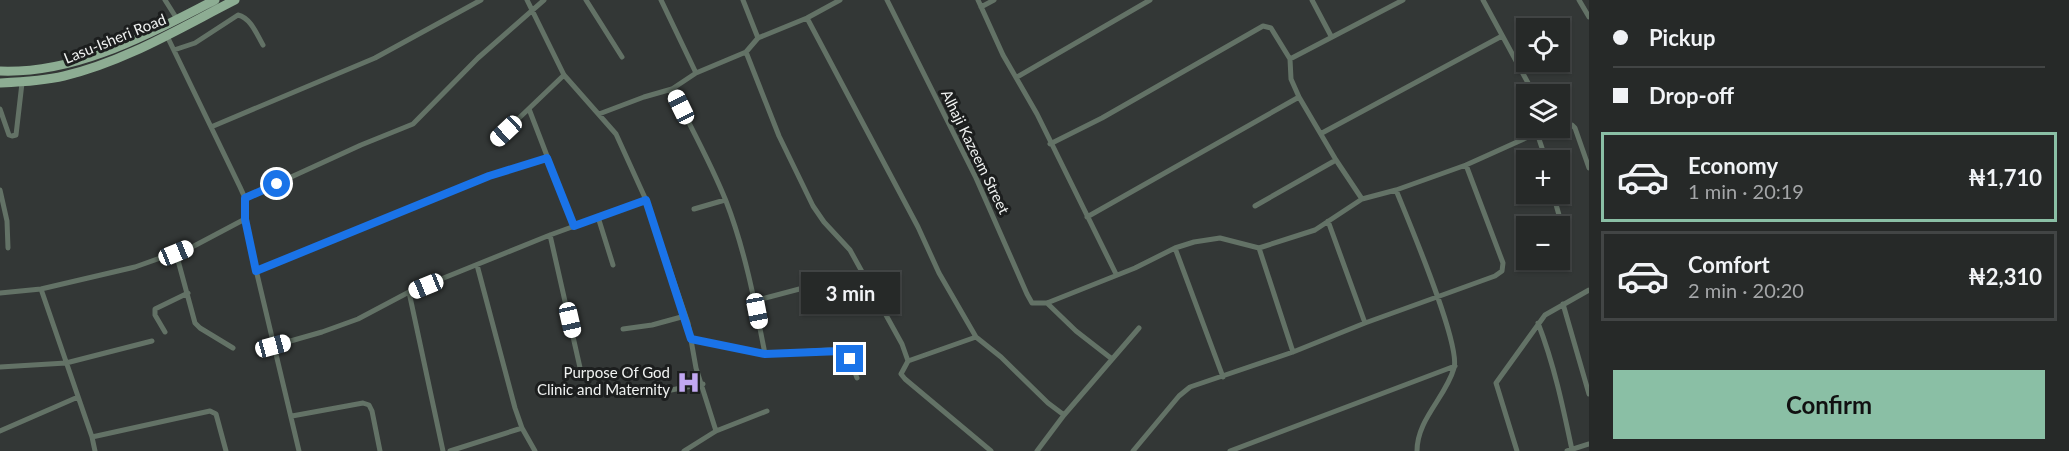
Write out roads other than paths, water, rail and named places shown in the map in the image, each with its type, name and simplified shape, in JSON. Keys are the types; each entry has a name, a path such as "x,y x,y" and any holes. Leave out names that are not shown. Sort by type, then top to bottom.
{"main road":[{"name":"Lasu-Isheri Road","path":"0,71 46,69 80,61 121,45 215,0"},
{"name":"Lasu-Isheri Road","path":"0,82 22,82 64,76 80,71 167,36 235,0"}],"street":[{"path":"165,0 177,19"},
{"path":"211,127 375,58 480,0"},
{"path":"527,0 534,10 564,75 616,134 646,200 685,316 696,368 703,384 716,431"},
{"path":"245,198 413,124 478,58 544,0"},
{"path":"586,0 622,57"},
{"path":"661,0 696,74"},
{"path":"743,0 758,38"},
{"path":"599,114 672,89 696,74 746,52 758,38 807,18 840,0"},
{"name":"Alhaji Kazeem Street","path":"887,0 976,178 1027,294 1032,303 1047,303"},
{"path":"978,0 1116,274"},
{"path":"981,7 994,0"},
{"path":"1017,77 1150,0"},
{"path":"1312,0 1331,36"},
{"path":"1290,59 1403,0"},
{"path":"1483,0 1528,84"},
{"path":"1579,0 1589,17"},
{"path":"174,50 195,43 238,15 244,16 251,24 263,45"},
{"path":"807,18 918,227 939,273 976,337 1064,415"},
{"path":"1050,144 1102,118 1263,26 1271,28 1290,59 1291,79 1299,97 1362,199"},
{"path":"167,36 245,198 245,219 256,271 299,451"},
{"path":"1322,133 1502,36"},
{"path":"746,52 779,136 813,206 824,222 850,250 902,344 908,361 902,374 904,379 991,451"},
{"path":"494,142 564,75"},
{"path":"0,109 9,135 16,135 22,82"},
{"path":"672,89 736,228 765,354"},
{"path":"1087,217 1299,97"},
{"path":"529,109 574,226"},
{"path":"1570,125 1575,128 1589,168"},
{"path":"1112,359 1076,331 1047,303 1175,248 1215,238 1259,248 1315,230 1362,199 1396,190 1466,165 1526,138"},
{"path":"256,271 478,180 547,158"},
{"path":"1255,206 1336,160"},
{"path":"1133,451 1179,396 1190,387 1293,352 1495,276 1502,271 1503,263 1466,165"},
{"path":"0,190 8,248"},
{"path":"1396,190 1437,296 1454,348 1455,366 1448,383 1421,428 1417,451"},
{"path":"273,346 358,319 409,292 550,235 646,200"},
{"path":"694,209 725,200"},
{"path":"598,217 613,265"},
{"path":"0,293 41,289 117,272 194,246 245,219"},
{"path":"1328,221 1365,323"},
{"path":"550,235 581,372"},
{"path":"1175,248 1223,377"},
{"path":"1259,248 1293,352"},
{"path":"176,253 195,323 233,348"},
{"path":"477,265 522,428 535,451"},
{"path":"754,301 807,287"},
{"path":"41,289 95,451"},
{"path":"1517,451 1496,383 1545,315 1589,290"},
{"path":"409,292 443,451"},
{"path":"165,332 155,315 155,309 188,293"},
{"path":"1563,304 1589,394"},
{"path":"623,329 652,325 685,316"},
{"path":"1538,323 1547,345 1556,379 1570,450 1589,444"},
{"path":"1037,451 1064,415 1139,328"},
{"path":"908,361 976,337"},
{"path":"691,339 765,354 829,350 844,352 850,359 857,378"},
{"path":"0,367 66,363 152,341"},
{"path":"1230,451 1455,366"},
{"path":"633,395 703,384"},
{"path":"0,431 78,397"},
{"path":"292,416 363,403 369,405 380,451"},
{"path":"92,437 210,411 216,414 226,451"},
{"path":"684,451 716,431 767,411"},
{"path":"450,451 522,428"}],"place":[{"name":"Purpose Of God Clinic and Maternity","path":"688,382"}]}
